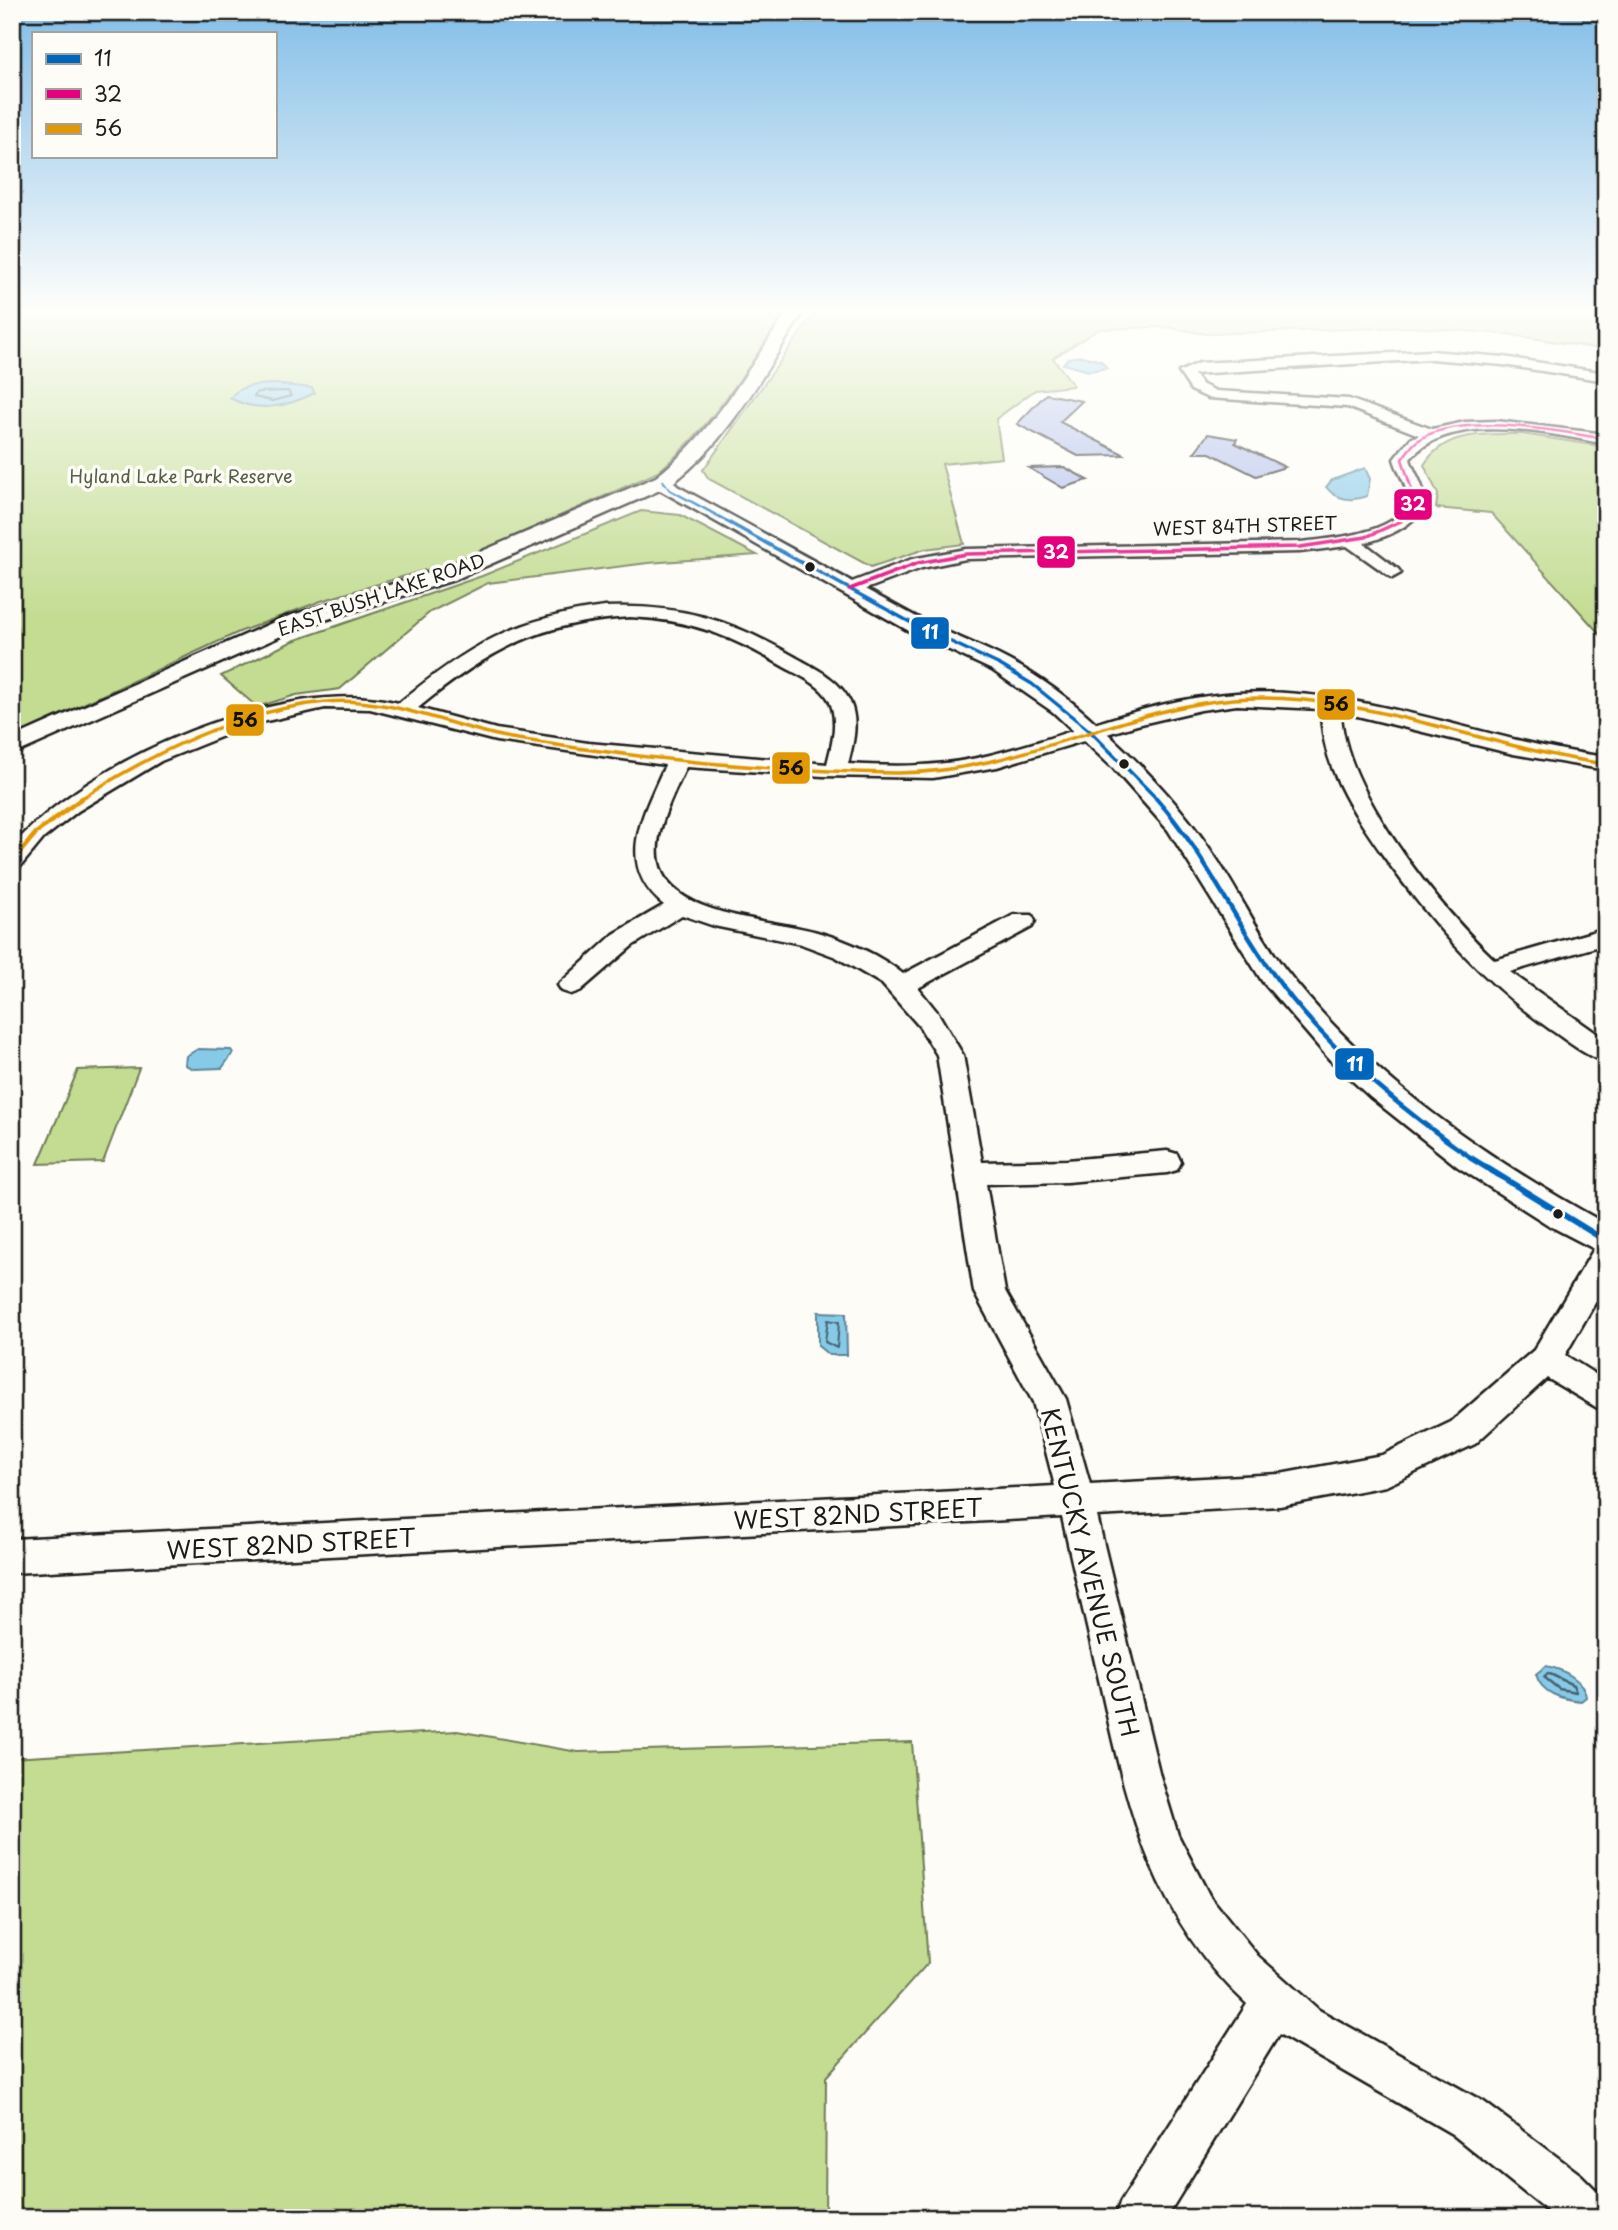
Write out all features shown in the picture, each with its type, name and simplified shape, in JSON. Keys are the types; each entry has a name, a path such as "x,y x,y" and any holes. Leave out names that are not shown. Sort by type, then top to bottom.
{"street":[{"name":"EAST BUSH LAKE ROAD","path":"12,747 291,623 446,575 663,481 680,470 706,443 727,412"},
{"path":"1373,412 1432,434"},
{"name":"WEST 84TH STREET","path":"858,586 918,562 966,554 1300,547 1351,541 1378,533 1408,514 1415,503 1415,491 1402,459 1414,443 1432,434 1472,427 1503,426 1606,439"},
{"path":"663,481 670,490 702,508 962,638 984,657 1021,678 1091,732 1179,825 1275,976 1323,1031 1381,1087 1453,1145 1533,1198 1606,1241"},
{"path":"663,481 686,484 858,586"},
{"path":"604,506 657,499 702,508"},
{"path":"1351,541 1392,573"},
{"path":"404,709 478,653 531,627 598,614 666,614 727,628 752,639 827,686 839,700 845,716 845,732 836,770"},
{"path":"12,862 47,822 115,776 245,719 300,705 354,700 404,709 491,734 679,757 836,770 912,773 951,770 1198,703 1283,698 1331,702 1384,712 1527,751 1606,764"},
{"path":"1331,702 1336,752 1364,812 1429,902 1463,943 1492,970 1562,1025 1606,1053"},
{"name":"KENTUCKY AVENUE SOUTH","path":"679,757 648,843 647,862 653,881 682,905 723,920 807,937 846,951 881,970 901,986 932,1024 950,1055 990,1292 1049,1399 1064,1448 1074,1502 1140,1776 1160,1842 1194,1910 1243,1971 1303,2026 1373,2068 1468,2119 1564,2192 1590,2218"},
{"path":"571,985 623,940 682,905"},
{"path":"901,986 1023,922"},
{"path":"1492,970 1606,936"},
{"path":"970,1173 1067,1171 1167,1162"},
{"name":"WEST 82ND STREET","path":"12,1556 1280,1490 1386,1470 1463,1433 1545,1360 1606,1256"},
{"path":"1545,1360 1606,1399"},
{"path":"1138,2218 1274,2002"}],"green space":[{"name":"Hyland Lake Park Reserve","path":"12,412 715,412 658,472 466,558 321,601 239,632 12,737"},
{"path":"744,412 1005,412 996,419 1002,458 942,464 964,544 925,549 871,567 709,479 703,470"},
{"path":"1522,434 1606,447 1606,641 1491,513 1436,508 1438,494 1424,465 1443,445 1467,436"},
{"path":"641,511 680,515 757,555 648,563 488,583 430,612 340,689 296,695 257,707 221,676 293,641 482,576"},
{"path":"139,1068 103,1162 38,1164 78,1070"},
{"path":"457,1731 578,1752 912,1742 928,1963 826,2077 825,2218 12,2218 12,1758"}],"water":[{"path":"1365,468 1370,479 1367,496 1345,499 1326,487 1332,480"},
{"path":"198,1049 231,1050 233,1053 222,1068 194,1069 185,1065 186,1056"},
{"path":"818,1312 846,1313 847,1355 829,1355 818,1346"},
{"path":"1546,1666 1572,1676 1582,1685 1586,1697 1581,1701 1574,1700 1547,1691 1536,1674"}],"building":[{"path":"1029,412 1070,412 1060,422 1125,455 1078,456 1017,424"},
{"path":"1208,434 1237,439 1235,443 1285,467 1256,476 1210,453 1194,453"},
{"path":"1064,467 1088,480 1063,488 1029,468"}],"transit line":[{"name":"32","path":"850,589 918,563 966,554 1300,547 1348,541 1383,531 1409,513 1415,495 1402,459 1416,442 1438,432 1465,427 1496,426 1558,431 1606,439"},
{"name":"11","path":"663,481 670,490 886,609 1000,665 1032,684 1062,707 1122,762 1178,824 1204,860 1273,974 1304,1013 1341,1052 1382,1089 1471,1158 1606,1241"},
{"name":"56","path":"12,862 36,833 70,806 154,756 245,720 288,708 325,702 370,703 496,735 635,755 729,764 902,773 944,771 990,762 1130,720 1201,703 1237,699 1285,699 1377,713 1513,748 1606,764"}]}
